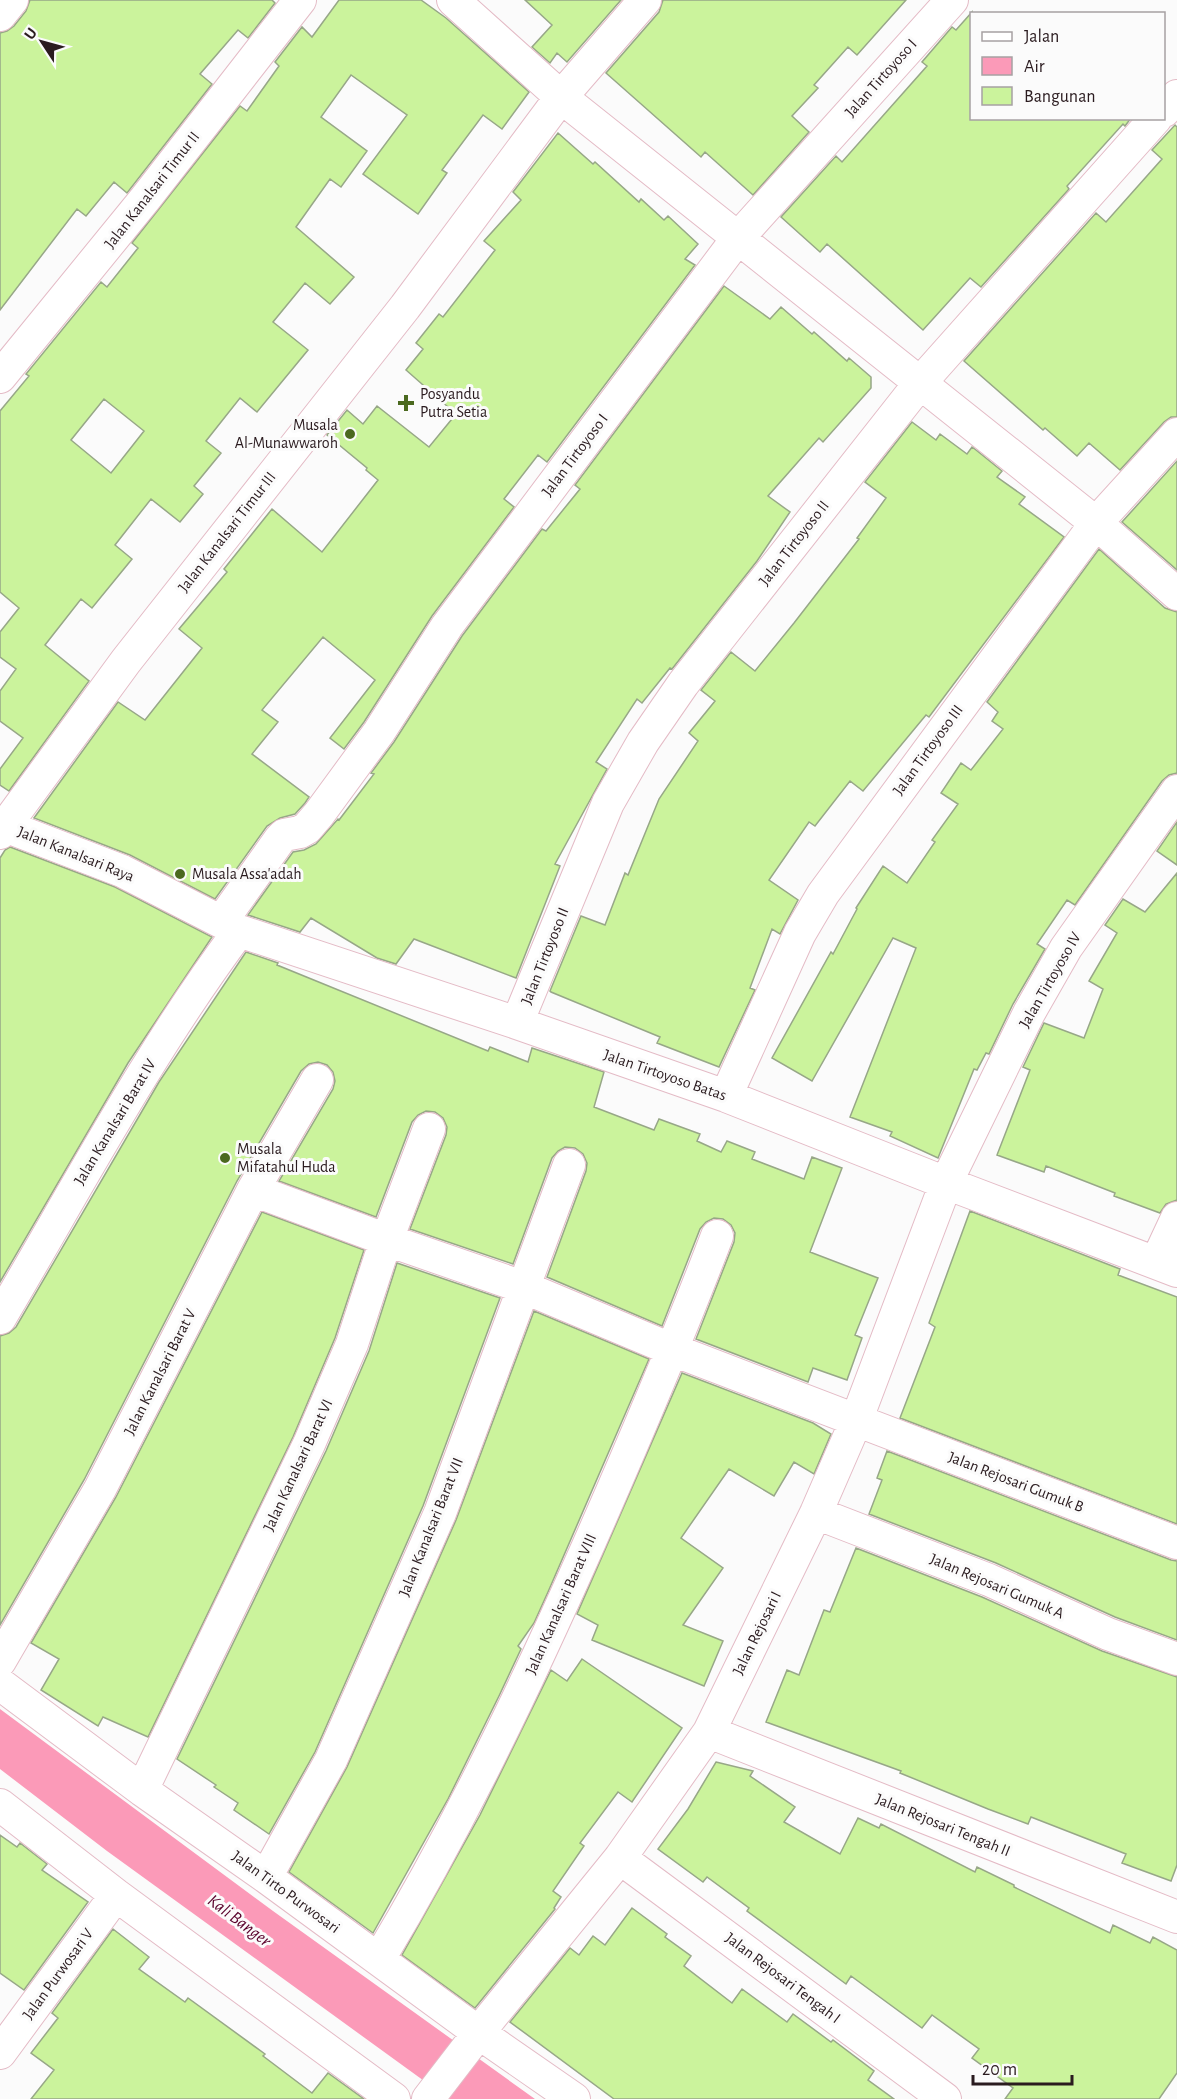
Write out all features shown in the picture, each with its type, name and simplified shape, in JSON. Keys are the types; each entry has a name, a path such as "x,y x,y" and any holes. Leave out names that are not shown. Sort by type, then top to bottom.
{"street":[{"path":"0,15 12,0"},
{"name":"Jalan Kanalsari Timur II","path":"0,377 146,199 300,0"},
{"path":"453,0 561,97 1096,523 1177,594"},
{"name":"Jalan Kanalsari Timur III","path":"1,828 126,661 405,307 561,97 645,0"},
{"name":"Jalan Tirtoyoso I","path":"230,927 280,839 284,835 307,828 339,789 380,732 447,626 737,239 952,0"},
{"path":"1165,110 1177,96"},
{"name":"Jalan Tirtoyoso II","path":"517,1023 608,803 643,742 683,684 920,383 1154,120"},
{"name":"Jalan Tirtoyoso III","path":"726,1096 800,933 823,894 1096,523 1177,434"},
{"name":"Jalan Tirtoyoso IV","path":"946,1183 1050,974 1177,791"},
{"name":"Jalan Kanalsari Raya","path":"1,828 122,871 151,886"},
{"name":"Jalan Tirtoyoso Batas","path":"151,886 230,927 726,1096 1166,1267"},
{"name":"Jalan Kanalsari Barat IV","path":"0,1318 230,927"},
{"name":"Jalan Kanalsari Barat V","path":"0,1661 100,1489 253,1190 317,1080"},
{"name":"Jalan Kanalsari Barat VI","path":"142,1790 309,1444 352,1344 387,1240 429,1129"},
{"name":"Jalan Kanalsari Barat VII","path":"266,1877 331,1760 440,1513 569,1165"},
{"name":"Jalan Rejosari I","path":"428,2099 620,1858 709,1732 816,1513 856,1421 946,1183"},
{"name":"Jalan Rejosari Gumuk B","path":"253,1190 523,1287 673,1350 1177,1543"},
{"path":"1166,1267 1177,1218"},
{"name":"Jalan Kanalsari Barat VIII","path":"379,1959 425,1883 542,1650 673,1350 717,1236"},
{"name":"Jalan Rejosari Gumuk A","path":"816,1513 989,1580 1108,1634 1177,1659"},
{"name":"Jalan Tirto Purwosari","path":"0,1684 142,1790 379,1959 475,2038 574,2099"},
{"name":"Jalan Rejosari Tengah II","path":"709,1732 1177,1917"},
{"path":"0,1805 116,1895 394,2099"},
{"name":"Jalan Rejosari Tengah I","path":"620,1858 945,2099"},
{"name":"Jalan Purwosari V","path":"0,2053 116,1895"}],"water":[{"name":"Kali Banger","path":"0,1709 273,1911 535,2099 449,2099 107,1851 0,1769"}],"building":[{"path":"30,0 272,0 275,3 248,38 238,30 200,74 212,84 127,193 114,182 86,216 77,209 0,310 0,33 14,26 26,11"},
{"path":"339,0 421,0 446,18 529,92 502,129 483,115 442,170 447,173 418,214 363,174 407,115 351,75 321,117 367,151 341,187 330,179 296,227 354,277 330,304 305,283 273,322 308,350 257,412 240,398 206,441 221,453 194,486 203,494 180,522 151,499 115,545 132,559 92,608 81,599 45,645 89,681 9,791 0,785 0,769 23,738 0,721 0,691 16,669 0,657 0,632 19,608 0,592 0,411 29,376 26,374 101,282 107,287 138,248 132,243 240,106 247,111 279,66 275,62 302,27 312,37","holes":["104,399 144,431 111,473 71,440"]},
{"path":"525,0 621,0 567,62 557,53 550,63 532,47 552,25"},
{"path":"663,0 906,0 857,55 848,47 814,85 818,88 792,116 809,132 753,195 705,152 701,157 606,73 659,12"},
{"path":"970,14 970,120 1130,120 1125,126 1123,124 1067,186 1069,189 981,287 970,278 923,330 827,244 820,252 781,217 836,156 842,162 927,66 922,62 952,27 956,30"},
{"path":"1175,125 1177,127 1177,417 1171,417 1164,422 1120,470 1089,443 1077,456 1045,428 1043,430 964,361 1096,213 1106,222 1162,159 1152,150"},
{"path":"558,133 593,164 595,162 639,202 641,199 664,220 668,216 698,244 685,259 695,265 547,462 538,455 504,499 514,507 432,616 344,749 330,738 375,680 323,637 262,710 278,722 252,754 309,797 305,803 295,814 280,818 267,826 215,899 130,855 34,818 118,702 145,720 202,648 179,629 227,572 224,569 272,509 322,552 378,480 327,435 347,410 363,424 377,406 429,447 456,414 406,370 423,349 416,343 439,314 443,317 495,250 484,241 521,200 513,192"},
{"path":"724,286 770,319 781,307 812,334 814,332 847,361 849,358 871,377 871,388 823,442 819,438 768,496 790,512 757,561 672,669 670,668 642,703 637,699 596,762 607,769 555,864 560,866 516,978 414,939 396,964 377,958 311,918 300,932 248,915 293,852 316,844 339,820 374,774 371,773 394,742 462,636 542,529 546,531 580,489 575,485"},
{"path":"912,422 936,440 940,434 967,454 972,447 976,450 1002,471 997,477 1025,497 1019,504 1064,537 929,717 926,715 863,791 850,781 815,826 809,822 769,880 798,900 780,934 772,929 750,988 755,990 719,1067 657,1043 660,1037 551,992 581,916 605,925 625,873 628,875 659,799 698,741 689,733 715,701 701,690 731,652 755,671 794,623 859,539 857,538 886,498 865,482"},
{"path":"1177,461 1177,570 1122,522"},
{"path":"1099,549 1165,608 1177,612 1177,773 1169,775 1162,781 1075,905 1067,900 1037,944 1045,949 1013,1004 989,1054 986,1053 977,1070 974,1069 938,1158 890,1136 892,1132 850,1117 916,948 893,938 812,1081 772,1058 831,952 833,954 856,908 883,866 907,883 935,842 932,840 958,804 941,793 961,763 971,770 1003,729 992,721 998,712 987,702"},
{"path":"1177,822 1177,865 1157,851"},
{"path":"10,847 115,887 212,937 128,1063 0,1282 0,858"},
{"path":"1177,873 1177,1200 1166,1204 1160,1213 1114,1196 1115,1193 1046,1166 1044,1172 997,1155 1030,1070 1023,1067 1044,1023 1084,1038 1103,989 1089,981 1117,933 1105,925 1123,899 1145,912"},
{"path":"246,952 278,963 277,965 488,1051 490,1047 528,1062 532,1048 604,1072 594,1107 654,1130 659,1119 700,1134 697,1141 721,1152 727,1141 755,1152 752,1159 804,1179 812,1157 842,1168 810,1252 878,1278 855,1335 862,1338 847,1380 813,1368 808,1382 696,1339 734,1242 735,1233 731,1225 723,1219 714,1218 700,1229 662,1326 547,1277 586,1171 587,1163 583,1154 575,1148 565,1147 552,1158 513,1264 410,1229 446,1135 447,1127 443,1118 435,1112 426,1111 412,1122 376,1217 279,1181 333,1089 335,1081 333,1072 327,1065 318,1062 309,1064 301,1071 237,1181 84,1480 0,1625 0,1336 16,1327 159,1082"},
{"path":"970,1211 1120,1269 1118,1275 1177,1297 1177,1524 900,1418 935,1327 929,1323"},
{"path":"262,1212 364,1250 335,1338 293,1437 148,1737 103,1717 98,1726 41,1690 59,1659 31,1643 116,1497"},
{"path":"397,1263 500,1298 423,1506 315,1752 269,1834 234,1810 238,1803 214,1787 216,1785 177,1759 326,1451 369,1351"},
{"path":"534,1311 649,1359 534,1623 518,1646 521,1649 499,1696 448,1799 373,1933 289,1872 347,1767 456,1520"},
{"path":"682,1373 813,1423 831,1434 814,1474 794,1462 774,1496 729,1469 681,1538 723,1568 683,1625 723,1641 704,1686 592,1640 598,1625 577,1614"},
{"path":"887,1451 1177,1561 1177,1640 1115,1617 996,1563 869,1514 882,1480 877,1478"},
{"path":"856,1548 982,1597 1102,1651 1177,1677 1177,1865 1171,1881 1122,1863 1126,1854 1031,1817 1028,1824 900,1773 901,1771 766,1722 787,1670 799,1675 824,1610 830,1612"},
{"path":"582,1659 682,1728 632,1802 618,1792 580,1843 584,1846 553,1891 561,1897 555,1909 475,2008 402,1955 480,1815 551,1670 567,1681"},
{"path":"716,1762 753,1771 750,1776 795,1807 784,1822 840,1854 858,1818 879,1828 881,1824 975,1872 977,1867 1110,1933 1113,1925 1150,1943 1153,1937 1177,1950 1177,2073 1159,2099 1005,2099 1013,2088 972,2058 979,2049 932,2015 922,2028 851,1976 846,1984 747,1911 749,1908 707,1877 703,1882 658,1849 688,1809"},
{"path":"0,1835 17,1847 20,1843 47,1864 42,1870 88,1902 24,1990 0,1973"},
{"path":"632,1908 667,1934 665,1937 691,1956 684,1966 732,2003 742,1989 787,2022 793,2014 874,2071 868,2080 894,2099 614,2099 510,2022 570,1948 579,1955 593,1936 605,1945"},
{"path":"113,1929 149,1957 139,1969 185,2002 188,1998 265,2054 263,2056 312,2093 328,2073 364,2099 31,2099 54,2070 31,2053 58,2018 52,2013"}],"place":[{"name":"Posyandu Putra Setia","path":"406,403"},
{"name":"Musala Al-Munawwaroh","path":"350,434"},
{"name":"Musala Assa'adah","path":"180,874"},
{"name":"Musala Mifatahul Huda","path":"225,1158"}]}
